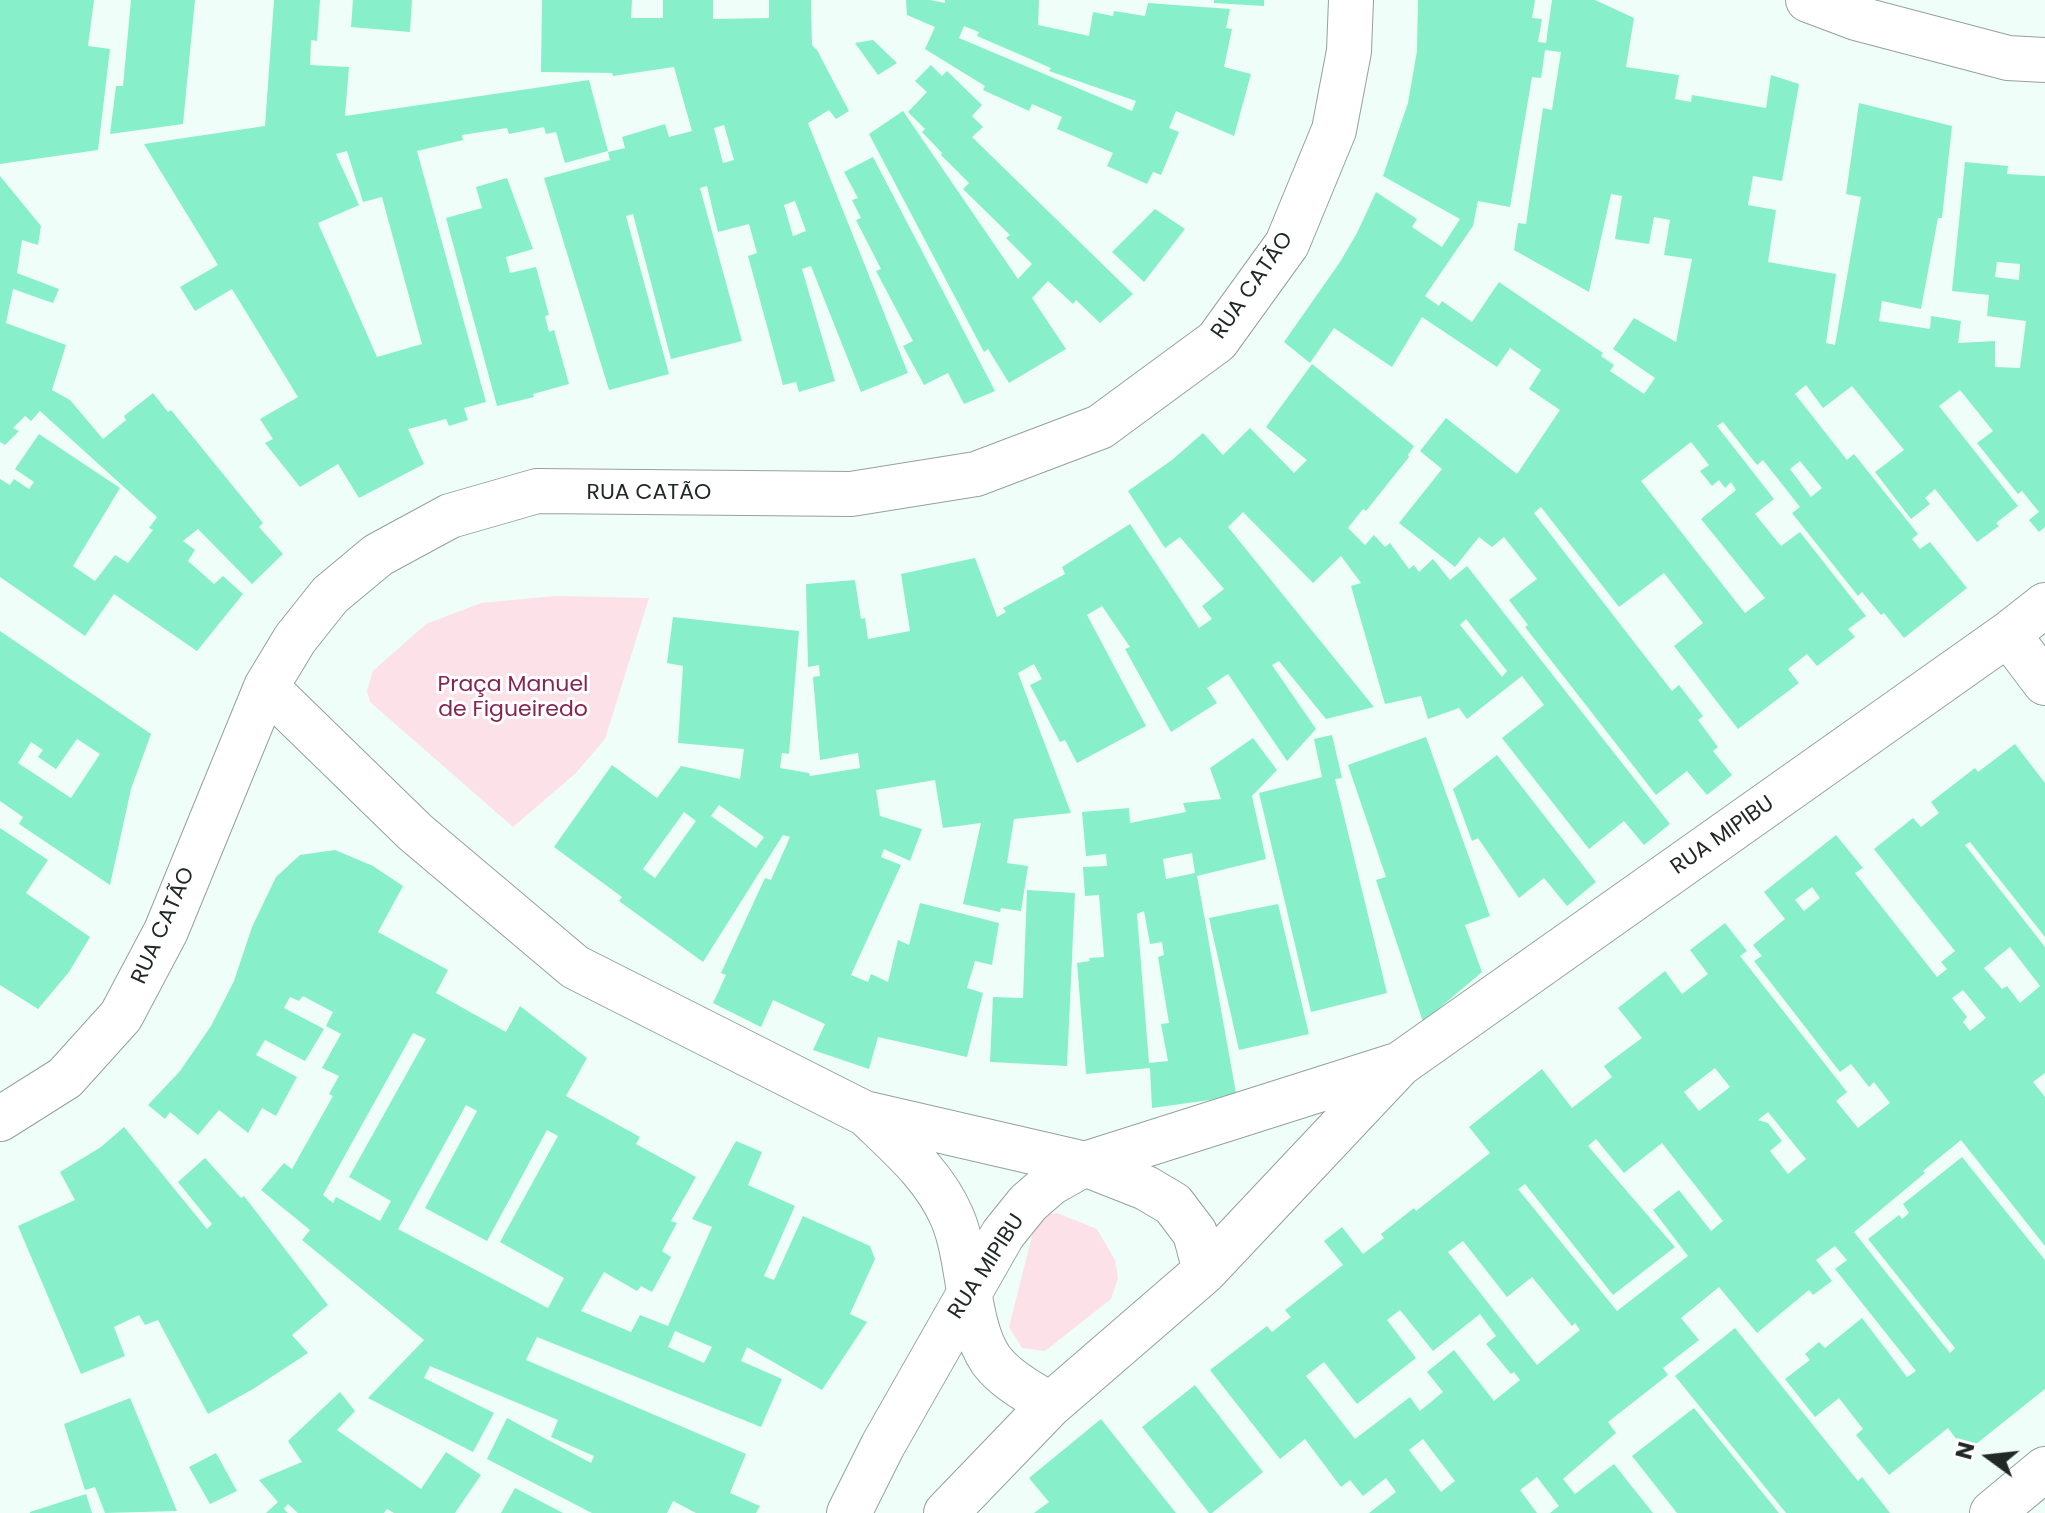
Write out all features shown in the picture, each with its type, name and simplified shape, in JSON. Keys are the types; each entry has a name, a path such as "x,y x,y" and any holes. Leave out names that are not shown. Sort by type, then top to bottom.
{"street":[{"name":"RUA CATÃO","path":"0,1119 65,1078 121,1016 166,931 266,687 295,639 330,595 378,555 450,516 537,491 851,494 976,474 1100,427 1217,341 1287,244 1334,130 1349,51 1351,0"},
{"path":"1808,0 1856,18 2008,58 2045,60"},
{"name":"RUA MIPIBU","path":"946,1513 1050,1405 1205,1271 1400,1064 2045,605"},
{"path":"2008,634 2045,683"},
{"path":"266,687 415,832 575,967 864,1113 1085,1164 1146,1188 1173,1204 1195,1233 1205,1271"},
{"name":"RUA MIPIBU","path":"849,1513 883,1445 1003,1234 1028,1203 1051,1183 1085,1164 1400,1064"},
{"path":"864,1113 913,1159 937,1187 954,1220 979,1333 991,1359 1013,1381 1050,1405"},
{"path":"1992,1513 2045,1469"}],"green space":[{"name":"Praça Manuel de Figueiredo","path":"555,596 649,598 605,739 576,773 513,827 370,702 367,691 373,671 426,624 481,603"},
{"path":"1057,1213 1097,1229 1115,1260 1118,1278 1111,1299 1045,1351 1022,1348 1009,1327 1037,1216"}],"building":[{"path":"0,0 94,0 88,46 110,49 98,150 0,164"},
{"path":"131,0 195,0 183,124 110,134 116,86 123,86"},
{"path":"274,0 320,0 317,41 311,40 310,65 349,67 345,116 589,80 608,151 565,163 556,132 546,134 544,127 509,134 507,128 462,135 463,140 417,151 486,402 464,408 468,420 449,426 446,419 408,429 424,464 359,498 338,464 300,487 265,443 273,439 260,419 298,397 232,289 195,311 180,287 218,265 144,144 265,126","holes":["347,151 363,202 382,197 422,344 377,357 318,223 359,205 336,154"]},
{"path":"353,0 412,0 410,32 351,27"},
{"path":"542,0 632,0 631,18 663,18 663,0 713,0 713,19 769,18 769,0 811,0 812,45 849,111 836,119 829,110 808,123 908,373 861,392 811,266 802,269 835,381 799,392 796,382 783,385 748,256 757,253 749,224 718,232 707,186 700,188 742,341 671,359 633,214 626,216 669,374 609,390 544,178 610,160 608,152 625,148 622,137 665,124 669,137 692,131 674,67 613,76 612,73 541,72","holes":["724,125 734,160 723,163 714,128","795,201 806,231 793,236 784,205"]},
{"path":"906,0 945,3 945,0 1039,0 1038,25 1089,36 1093,12 1113,16 1114,11 1145,16 1148,3 1230,9 1226,28 1232,29 1224,67 1251,74 1234,136 1176,111 1169,128 1179,132 1161,175 1153,172 1147,184 1107,166 1113,153 1057,129 1062,117 1032,104 1029,111 983,90 985,86 925,49 935,27 907,15","holes":["964,26 979,32 977,36 1051,68 1049,71 1136,101 1132,111 959,38"]},
{"path":"1214,0 1264,0 1264,6 1214,3"},
{"path":"1418,0 1535,0 1532,18 1542,19 1538,42 1546,43 1552,0 1595,0 1634,18 1626,67 1679,75 1675,99 1691,102 1692,95 1766,108 1771,75 1799,84 1782,181 1753,176 1748,205 1776,210 1768,262 1836,274 1826,343 1835,345 1861,197 1846,194 1859,103 1952,126 1942,218 1938,218 1921,309 1882,301 1879,321 1930,329 1931,316 1961,321 1958,343 1995,341 1995,367 2020,368 2026,321 1987,316 1989,295 1952,291 1965,162 2008,166 2007,174 2045,176 2045,527 2039,532 2029,520 2039,512 2022,491 2018,494 1977,443 1993,431 1960,390 1939,406 2018,506 1996,523 1999,526 1977,542 1935,489 1925,498 1930,504 1911,519 1875,472 1904,450 1852,386 1823,408 1806,385 1795,394 1847,460 1854,454 1918,534 1912,539 1920,549 1930,542 1967,588 1904,638 1862,592 1858,596 1792,513 1800,507 1763,460 1757,465 1723,422 1717,426 1774,499 1755,514 1781,546 1800,532 1866,616 1848,629 1855,637 1817,666 1807,654 1788,669 1799,683 1738,729 1674,646 1703,623 1664,573 1619,607 1541,507 1534,513 1672,691 1679,685 1703,716 1698,720 1718,747 1713,751 1732,775 1707,795 1687,771 1656,795 1525,627 1528,625 1509,600 1537,579 1504,537 1492,547 1479,537 1455,567 1399,523 1442,469 1420,451 1446,418 1517,474 1560,410 1529,389 1541,370 1510,348 1497,367 1422,317 1392,367 1334,328 1310,363 1284,342 1340,262 1376,192 1417,219 1412,227 1442,247 1460,219 1383,176 1408,103 1417,51","holes":["1545,50 1561,52 1552,110 1543,108 1526,224 1518,223 1514,250 1589,292 1611,194 1622,196 1615,239 1649,244 1654,217 1670,220 1664,255 1692,259 1676,342 1634,318 1613,349 1655,378 1644,394 1610,371 1614,365 1601,356 1603,353 1499,282 1472,322 1442,301 1439,306 1425,296 1473,226 1478,201 1510,207 1532,77 1541,78","1997,262 2020,264 2019,280 1995,277","1691,442 1709,465 1700,471 1712,486 1719,480 1725,488 1731,482 1736,490 1701,519 1765,598 1745,613 1641,481","1800,461 1822,488 1811,497 1790,469"]},
{"path":"873,40 897,63 878,75 855,43"},
{"path":"931,65 942,76 947,71 982,105 972,116 983,127 972,137 1133,294 1100,323 1076,300 1073,304 1048,281 1032,298 1066,349 1009,383 988,349 984,352 869,134 903,111 1018,279 1032,264 1006,238 1010,235 963,189 969,183 941,155 922,132 925,129 908,112 927,92 915,81"},
{"path":"873,157 995,391 964,404 948,373 924,385 903,346 913,341 876,271 881,269 856,220 861,218 852,200 858,198 844,172"},
{"path":"0,176 41,226 38,245 22,240 17,273 59,289 53,303 13,289 6,323 66,345 52,390 70,400 103,439 126,420 124,416 153,393 168,412 171,410 263,523 259,527 283,554 252,584 198,529 183,541 195,550 188,561 214,584 223,576 243,594 197,651 114,594 85,636 0,577 0,479 10,485 14,479 29,489 34,482 15,469 39,434 120,488 73,566 95,581 115,555 128,563 153,530 149,528 157,517 40,411 31,421 25,416 13,428 19,431 5,445 0,442"},
{"path":"507,178 533,249 506,257 510,273 536,267 549,315 545,316 549,332 554,330 569,384 497,406 446,218 482,208 476,187"},
{"path":"1155,209 1185,229 1144,282 1112,252"},
{"path":"1312,364 1414,446 1409,457 1366,511 1363,509 1348,528 1365,545 1374,535 1385,547 1390,543 1409,569 1414,565 1419,572 1433,559 1450,580 1467,566 1670,824 1644,845 1624,821 1589,849 1502,738 1544,705 1522,676 1467,719 1459,708 1428,719 1421,696 1385,704 1351,586 1361,583 1341,556 1313,583 1243,512 1228,527 1374,707 1326,719 1279,661 1272,665 1316,729 1287,761 1228,674 1207,688 1217,703 1171,732 1125,649 1130,647 1102,606 1087,615 1146,726 1077,763 1065,740 1060,742 1030,685 1042,679 1034,664 1018,673 1071,813 1014,819 1007,863 1028,866 1021,911 1001,908 1000,912 963,904 981,823 943,828 935,780 876,790 880,816 922,829 910,861 884,849 881,857 901,865 851,975 868,982 871,974 888,982 898,940 909,945 920,903 999,923 992,965 975,961 967,988 983,993 967,1057 878,1037 869,1069 813,1050 825,1024 773,1000 761,1027 713,1003 726,975 721,973 765,878 771,880 790,837 783,835 703,962 619,901 622,897 554,847 612,765 657,798 681,766 740,779 744,749 678,743 683,666 667,663 673,617 799,631 789,754 782,753 780,768 809,773 810,776 860,768 858,753 820,760 813,677 820,676 819,665 808,667 806,584 855,580 861,619 865,618 868,639 910,631 901,574 975,558 997,617 1006,612 1003,608 1065,574 1062,567 1130,524 1199,628 1212,619 1202,606 1224,589 1180,537 1165,548 1128,491 1203,433 1223,455 1250,428 1294,473 1307,460 1266,427","holes":["1466,619 1507,671 1502,677 1460,625","719,805 764,837 756,848 711,816","684,812 696,821 655,878 643,869"]},
{"path":"0,631 151,734 131,789 110,885 19,824 23,817 0,801","holes":["77,739 100,754 71,798 18,763 31,742 43,750 38,757 56,769"]},
{"path":"1332,735 1342,778 1335,779 1387,993 1311,1012 1259,793 1322,777 1314,739"},
{"path":"1426,737 1490,916 1465,925 1482,972 1423,1022 1376,880 1386,877 1348,765"},
{"path":"1253,738 1277,770 1252,796 1266,859 1197,876 1236,1093 1152,1108 1150,1068 1086,1074 1077,963 1104,957 1099,895 1085,896 1083,867 1107,866 1106,854 1086,856 1082,812 1129,808 1130,823 1186,812 1183,803 1221,799 1210,768","holes":["1192,853 1195,873 1166,879 1163,859","1144,911 1150,944 1162,942 1164,955 1158,957 1169,1023 1161,1024 1168,1061 1149,1063 1137,914"]},
{"path":"2015,744 2045,783 2045,937 1970,842 1965,845 2045,947 2045,1073 2033,1082 2045,1097 2045,1246 1961,1140 1854,1232 1950,1353 1955,1348 1868,1239 1899,1215 1902,1219 1909,1213 1903,1204 1962,1157 2045,1260 2045,1389 1966,1452 1948,1428 1889,1475 1856,1435 1863,1429 1839,1398 1815,1417 1785,1379 1810,1360 1805,1354 1819,1342 1825,1348 1862,1318 1907,1377 1916,1371 1835,1269 1847,1260 1835,1246 1816,1260 1832,1281 1813,1295 1809,1290 1757,1333 1719,1287 1681,1318 1699,1340 1663,1368 1668,1375 1608,1422 1616,1433 1563,1479 1575,1494 1614,1464 1653,1513 1550,1513 1559,1506 1537,1477 1520,1490 1537,1513 1369,1513 1396,1492 1386,1478 1363,1496 1350,1480 1341,1487 1305,1439 1280,1459 1210,1370 1267,1326 1272,1332 1291,1317 1285,1310 1343,1265 1324,1241 1342,1227 1363,1254 1384,1238 1381,1234 1414,1208 1416,1211 1490,1153 1469,1127 1542,1069 1572,1108 1612,1077 1604,1066 1642,1038 1618,1008 1665,971 1682,994 1708,974 1690,950 1725,923 1747,951 1740,956 1847,1092 1836,1101 1858,1128 1890,1103 1874,1082 1869,1087 1851,1064 1840,1072 1754,961 1762,956 1753,945 1785,919 1764,892 1836,835 1863,868 1855,873 1937,977 1947,969 1941,962 1955,951 1874,849 1913,818 1921,827 1939,813 1931,802 1975,768 1978,772","holes":["1812,887 1820,898 1804,911 1795,900","2010,947 2040,986 2020,1003 2007,986 2002,989 1984,968","1963,990 1986,1018 1970,1031 1963,1022 1967,1017 1952,998","1715,1068 1730,1087 1699,1111 1684,1092","1768,1112 1806,1159 1788,1174 1770,1151 1782,1141 1768,1123 1758,1120","1596,1139 1624,1173 1662,1143 1723,1221 1711,1231 1679,1190 1653,1210 1688,1256 1617,1311 1518,1189 1525,1184 1613,1295 1675,1247 1588,1146","1463,1241 1507,1297 1532,1277 1572,1326 1575,1323 1580,1330 1537,1365 1448,1252","1400,1310 1433,1351 1480,1314 1496,1336 1486,1344 1511,1374 1514,1372 1520,1380 1494,1401 1454,1350 1427,1372 1443,1392 1420,1411 1410,1397 1355,1439 1306,1376 1324,1362 1357,1404 1416,1358 1387,1320","1423,1439 1455,1481 1441,1492 1409,1450"]},
{"path":"1497,755 1596,882 1567,906 1544,878 1519,898 1478,838 1472,841 1453,789"},
{"path":"0,828 48,860 26,893 90,937 69,972 38,1009 0,985"},
{"path":"335,850 373,866 403,886 378,932 448,970 436,993 506,1032 520,1006 587,1058 566,1096 640,1137 636,1144 696,1177 671,1221 677,1223 662,1251 671,1257 652,1292 641,1286 637,1291 604,1272 581,1311 631,1332 640,1315 668,1326 712,1227 692,1219 736,1141 762,1152 748,1185 795,1206 764,1276 774,1280 803,1216 870,1246 875,1259 850,1314 867,1322 822,1390 747,1347 741,1361 782,1379 761,1427 537,1337 526,1360 746,1454 730,1493 760,1506 756,1513 696,1513 673,1501 667,1513 592,1513 487,1459 507,1418 591,1463 594,1456 551,1437 558,1420 430,1366 424,1378 494,1413 473,1452 368,1398 424,1340 302,1240 310,1230 261,1190 284,1163 292,1169 333,1096 329,1094 339,1076 322,1068 341,1034 326,1026 333,1012 303,996 299,1001 290,997 284,1008 324,1029 305,1061 265,1040 256,1055 297,1077 276,1116 262,1108 248,1133 219,1110 198,1135 170,1112 165,1119 148,1105 180,1071 211,1026 234,981 252,927 276,877 300,855","holes":["413,1033 426,1039 349,1177 391,1201 380,1221 336,1197 333,1203 323,1195","466,1105 477,1111 425,1208 487,1241 547,1130 558,1136 500,1242 564,1278 548,1308 398,1229","675,1331 712,1347 704,1363 668,1347"]},
{"path":"1027,890 1075,893 1067,1066 990,1062 993,997 1023,998"},
{"path":"1278,904 1309,1034 1239,1050 1209,918"},
{"path":"124,1127 207,1229 212,1224 178,1182 205,1158 241,1198 244,1196 328,1305 292,1335 308,1353 208,1414 158,1320 145,1325 139,1315 114,1327 125,1356 81,1374 18,1226 75,1200 60,1172 101,1147"},
{"path":"1735,1328 1858,1481 1862,1477 1890,1513 1786,1513 1675,1376"},
{"path":"1195,1385 1263,1472 1212,1513 1142,1427"},
{"path":"340,1392 355,1411 337,1430 421,1489 446,1452 481,1475 455,1513 394,1513 387,1509 384,1513 298,1513 288,1504 284,1509 288,1513 266,1513 278,1502 259,1480 302,1462 288,1441"},
{"path":"130,1398 177,1511 105,1513 95,1487 85,1490 64,1424"},
{"path":"1694,1408 1779,1513 1677,1513 1632,1456"},
{"path":"1101,1419 1176,1513 1034,1513 1049,1502 1029,1478"},
{"path":"216,1453 237,1491 210,1504 189,1467"},
{"path":"515,1488 563,1513 501,1513"},
{"path":"86,1494 92,1513 30,1513 30,1512"}]}
